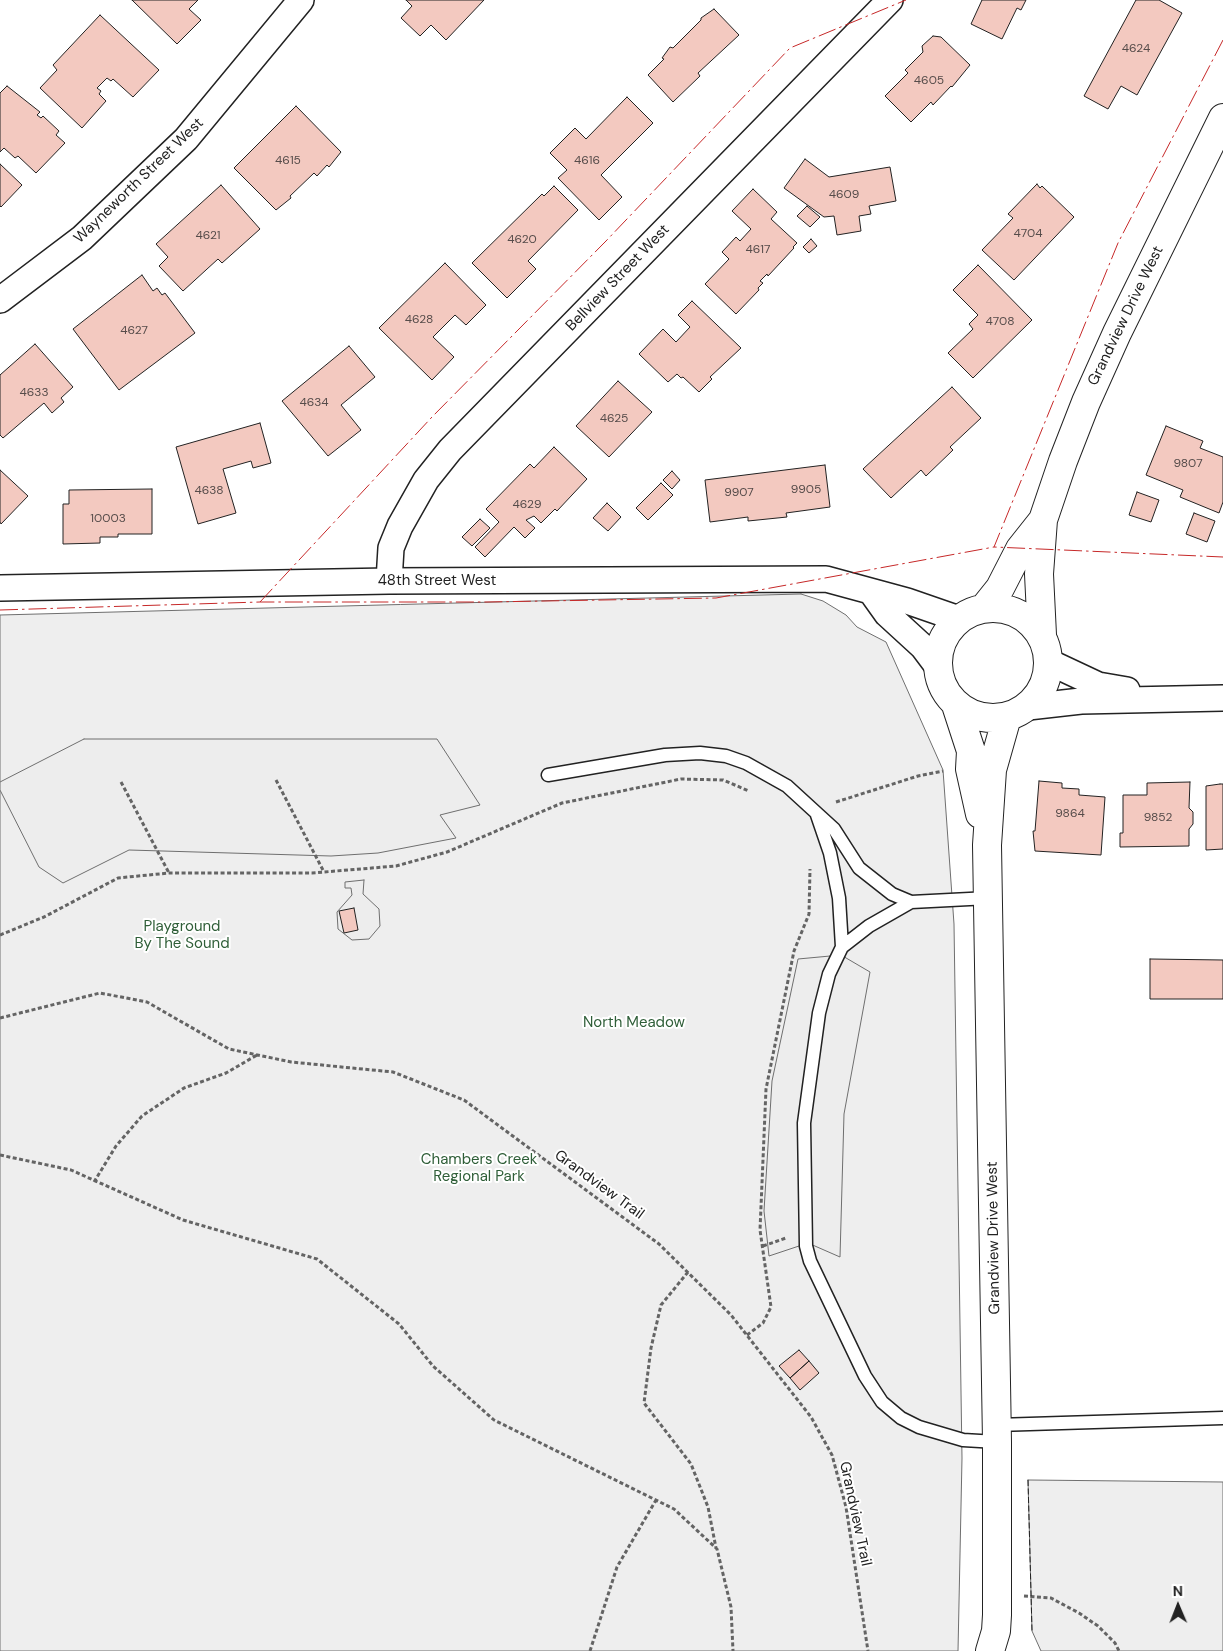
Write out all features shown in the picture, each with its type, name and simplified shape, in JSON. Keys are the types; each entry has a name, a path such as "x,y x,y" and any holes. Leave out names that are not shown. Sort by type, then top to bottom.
{"street":[{"name":"Wayneworth Street West","path":"0,300 82,238 186,139 302,0"},
{"name":"Bellview Street West","path":"388,581 391,548 400,526 426,480 450,450 890,0"},
{"name":"Grandview Drive West","path":"1042,635 1040,574 1043,520 1086,402 1223,118"},
{"name":"Grandview Drive West","path":"984,608 1000,588 1020,549 1043,520"},
{"name":"48th Street West","path":"0,588 388,581 826,579 907,601 959,620"},
{"path":"872,593 888,614 923,647 938,667"},
{"path":"1018,712 1042,690 1047,679 1049,662 1047,648 1042,635 1033,623 1018,613 1004,608 984,608 970,613 949,629 941,645 938,667 941,682 956,705 974,715 991,719 1018,712 1051,703 1168,698 1223,698"},
{"path":"1049,662 1070,674 1098,685 1168,698"},
{"name":"Grandview Drive West","path":"956,705 971,751 970,769 987,845"},
{"name":"Grandview Drive West","path":"997,1644 997,1433 987,845 992,770 1018,712"}],"lane":[{"path":"548,774 665,755 700,753 726,756 766,772 787,786 834,829 859,868 878,885 911,902"},
{"path":"816,813 830,853 840,898 842,947"},
{"path":"989,898 911,902 869,926 842,947 829,974 819,1013 804,1123 804,1232 810,1261 866,1376 882,1402 901,1418 919,1427 964,1440 997,1433 1223,1418"}],"path":[{"path":"831,804 918,776 950,770"},
{"path":"0,935 44,917 118,878 169,872 324,872 396,866 448,852 562,803 681,779 723,780 757,794"},
{"path":"276,780 324,872"},
{"path":"121,782 169,872"},
{"path":"747,1335 763,1323 771,1307 760,1230 766,1089 794,951 809,914 808,863"},
{"name":"Grandview Trail","path":"0,1018 100,993 147,1002 229,1048 291,1062 393,1072 464,1100 659,1244 731,1315 811,1416 832,1455 846,1507 868,1651"},
{"path":"94,1182 116,1146 142,1116 184,1088 226,1073 258,1055"},
{"path":"0,1155 70,1170 183,1220 317,1259 399,1324 433,1366 494,1420 674,1509 717,1549"},
{"path":"688,1272 661,1305 651,1348 644,1403 691,1464 708,1507 732,1607 733,1651"},
{"path":"590,1651 616,1567 656,1500"},
{"path":"1023,1596 1051,1598 1079,1613 1098,1626 1115,1643 1118,1651"}],"green space":[{"name":"Chambers Creek Regional Park","path":"801,594 823,601 846,615 857,627 886,642 943,770 954,924 962,1458 958,1651 0,1651 0,615"},
{"path":"1028,1480 1223,1482 1223,1651 1041,1651 1032,1631"}],"shaded area":[{"path":"84,739 437,739 480,805 440,815 456,838 378,853 331,856 129,850 63,883 39,867 0,790 0,782"},
{"path":"364,880 363,894 379,909 380,926 369,939 352,940 338,929 337,912 352,895 351,888 345,888 345,882"},
{"path":"841,955 870,972 844,1114 840,1257 808,1243 769,1256 764,1211 772,1081 798,959"}],"building":[{"path":"132,0 198,0 189,9 201,20 177,44"},
{"path":"406,0 484,0 446,40 431,25 420,36 401,18 412,6"},
{"path":"982,0 1026,0 1021,10 1017,8 1002,39 971,24"},
{"path":"1136,0 1159,0 1182,13 1137,95 1121,86 1108,109 1084,96"},
{"path":"714,9 739,35 698,73 700,76 673,102 648,75 664,59 662,58 670,47 673,48 701,18"},
{"path":"100,15 159,70 133,97 113,79 111,81 107,78 97,88 101,91 99,94 106,101 82,128 40,88 57,70 53,65"},
{"path":"933,36 941,37 970,65 952,87 933,105 931,102 911,122 885,96 908,73 905,70 923,52 922,46"},
{"path":"7,86 40,112 37,115 41,118 43,116 59,131 56,135 65,143 36,173 18,156 15,158 4,148 0,152 0,93"},
{"path":"627,97 653,123 601,175 622,197 599,220 558,178 567,170 550,153 575,128 586,139"},
{"path":"296,106 341,152 329,167 327,165 317,176 314,173 290,196 291,198 276,210 234,168"},
{"path":"805,159 829,177 890,167 896,201 869,206 871,214 859,216 861,231 837,235 834,216 824,217 784,188"},
{"path":"0,164 22,185 1,207 0,206"},
{"path":"1037,184 1040,188 1042,186 1074,217 1014,280 982,250 1013,218 1008,214"},
{"path":"221,185 260,229 222,263 218,259 183,291 159,266 168,257 156,244"},
{"path":"554,186 578,210 528,261 536,269 507,298 472,263 542,194 544,196"},
{"path":"753,189 777,212 771,219 797,243 768,276 767,274 760,281 763,283 758,288 759,290 736,314 705,284 729,259 722,252 736,237 740,241 751,229 732,211"},
{"path":"807,206 820,217 810,227 797,216"},
{"path":"811,239 817,246 809,253 803,247"},
{"path":"445,263 486,305 466,325 455,315 433,337 454,357 432,380 379,328"},
{"path":"978,265 1032,320 973,378 948,353 973,329 969,324 978,315 953,290"},
{"path":"142,275 153,291 157,288 162,295 165,293 195,333 119,390 73,329"},
{"path":"692,301 741,348 710,377 712,379 699,392 677,374 668,382 639,354 663,329 676,342 690,327 678,315"},
{"path":"35,344 73,387 61,398 64,402 52,413 44,403 3,438 0,435 0,375"},
{"path":"349,346 375,377 341,405 361,430 328,456 282,401"},
{"path":"618,381 652,412 609,457 576,426"},
{"path":"952,387 981,418 950,447 953,450 926,476 921,470 891,498 863,469"},
{"path":"260,423 271,463 253,468 251,461 223,469 236,513 198,524 176,447"},
{"path":"1166,426 1203,441 1200,448 1223,457 1223,502 1219,513 1180,497 1183,490 1146,475"},
{"path":"554,447 587,479 557,511 555,509 541,523 534,516 526,520 535,528 525,538 514,527 485,557 475,547 499,522 486,509 530,464 534,468"},
{"path":"825,465 830,507 786,513 787,517 748,521 748,517 710,522 705,480"},
{"path":"0,470 28,496 1,524 0,522"},
{"path":"672,471 680,480 672,489 663,480"},
{"path":"661,483 673,495 648,520 636,508"},
{"path":"152,489 152,534 118,534 118,537 100,537 100,543 63,544 63,504 69,504 69,490"},
{"path":"1137,492 1159,500 1151,522 1129,515"},
{"path":"607,503 621,517 608,531 593,518"},
{"path":"1194,513 1215,521 1207,542 1186,534"},
{"path":"480,519 490,528 472,546 462,537"},
{"path":"1039,781 1062,783 1062,788 1079,789 1079,795 1105,797 1101,855 1035,851 1033,831 1035,831"},
{"path":"1190,782 1189,808 1193,812 1193,824 1189,829 1189,846 1120,847 1120,833 1123,833 1123,795 1147,795 1147,783"},
{"path":"1223,784 1223,849 1206,850 1206,786"},
{"path":"354,908 358,930 344,933 339,911"},
{"path":"1150,959 1223,960 1223,999 1150,999"},
{"path":"799,1350 809,1361 790,1378 779,1366"},
{"path":"809,1361 819,1373 800,1390 790,1378"}],"fence":[{"path":"1028,1480 1032,1631"}],"power":[{"path":"260,602 432,417 606,241 790,48 906,0"},
{"path":"1223,40 1118,243 994,547 1223,557"},
{"path":"0,610 260,602 487,602 716,598 994,547"}],"park label":[{"name":"Playground By The Sound","path":"182,936"},
{"name":"North Meadow","path":"634,1023"}]}
